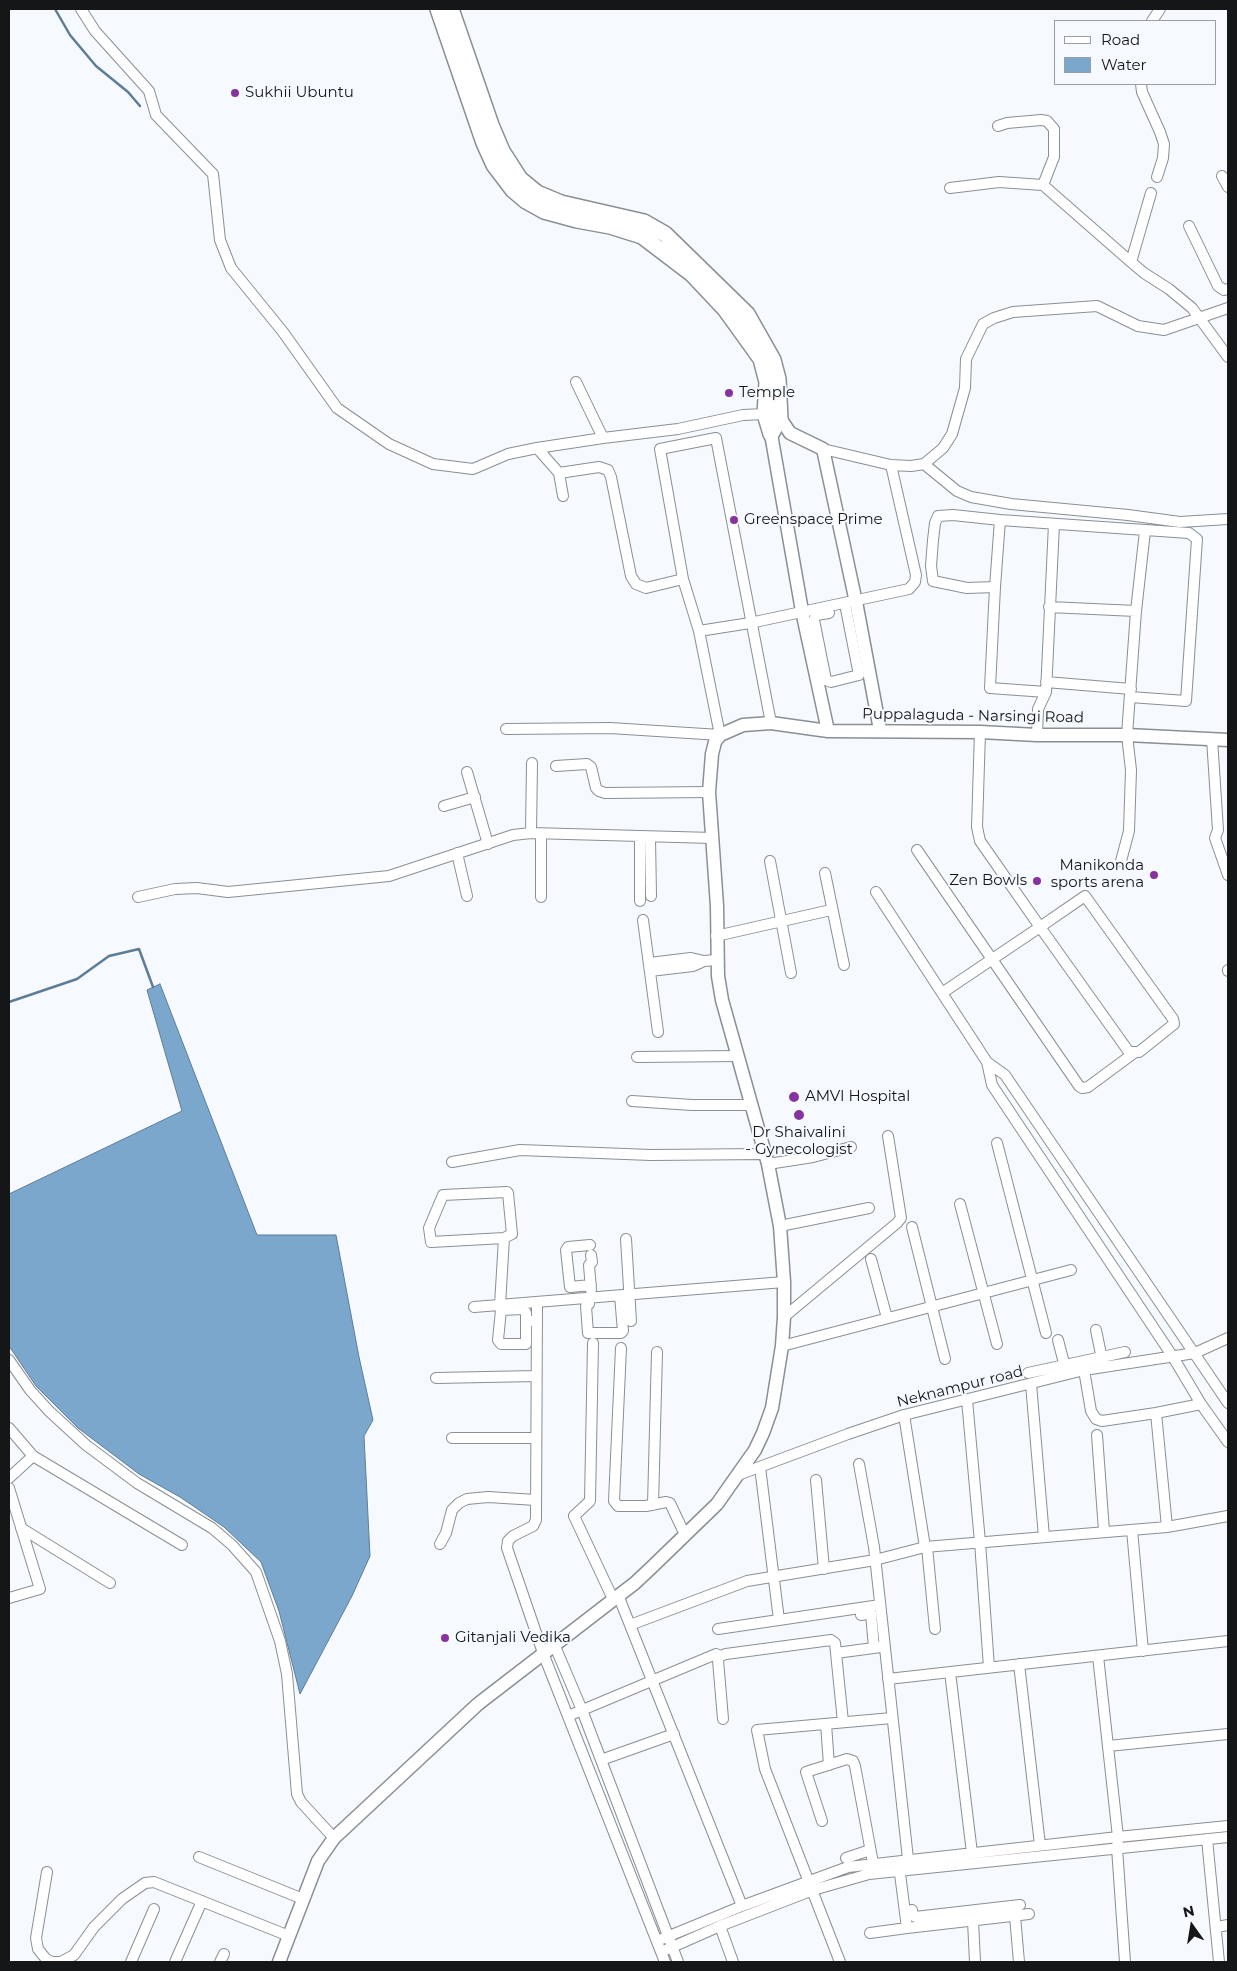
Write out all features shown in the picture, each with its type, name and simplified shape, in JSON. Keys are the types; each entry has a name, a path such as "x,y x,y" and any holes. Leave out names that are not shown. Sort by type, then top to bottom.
{"main road":[{"path":"438,9 484,143 494,165 513,190 526,201 544,211 610,226 642,236 692,274 725,309 761,359 773,416"},
{"path":"451,9 491,125 502,151 520,179 537,194 561,203 644,222 665,234 747,314 773,360 778,378 771,434"}],"street":[{"path":"81,9 95,31 149,91 156,115 213,174 216,186 220,240 230,268 283,332 337,408 389,444 433,464 473,469 508,454 537,448 678,429 743,415 773,416 790,433 823,449 891,465 911,466 924,464 943,448 952,434 964,388 966,359 983,324 994,318 1013,312 1098,306 1138,326 1164,330 1228,308"},
{"path":"1153,20 1160,9"},
{"path":"1141,85 1142,92 1164,144 1163,158 1157,177"},
{"path":"998,126 1007,123 1041,120 1047,121 1054,128 1054,157 1043,185"},
{"path":"1222,176 1228,187"},
{"path":"950,188 999,182 1043,185 1144,273 1169,289 1192,308 1228,357"},
{"path":"1131,262 1151,193"},
{"path":"1189,226 1218,286 1224,290 1228,289"},
{"path":"576,382 604,438"},
{"path":"771,434 802,611 828,731"},
{"path":"279,1962 318,1861 334,1838 478,1704 635,1583 717,1504 755,1450 764,1433 772,1408 782,1346 784,1316 784,1282 780,1226 766,1159 722,1000 718,976 709,792 712,754 715,742 720,734 699,632 683,578 660,449 716,438 750,623 771,723"},
{"path":"537,448 559,473 563,496"},
{"path":"823,449 853,605 880,730"},
{"path":"924,464 958,491 971,497 1010,504 1180,522 1228,519"},
{"path":"853,605 859,675 828,682 814,620 816,615 909,589 915,582 914,565 891,465"},
{"path":"559,473 599,467 608,470 632,576 636,584 646,588 683,578"},
{"path":"996,587 967,588 933,581 932,557 935,523 938,516 953,515 1189,533 1197,538 1186,701 1131,693 1046,687 990,688 1000,520"},
{"path":"1037,735 1038,709 1046,687 1054,524"},
{"path":"1121,861 1129,831 1131,770 1127,735 1136,611 1145,531"},
{"path":"699,632 802,611 853,605"},
{"path":"1049,607 1136,611"},
{"name":"Puppalaguda - Narsingi Road","path":"720,734 743,724 771,723 828,731 880,730 1037,735 1127,735 1228,740"},
{"path":"506,728 610,728 720,734"},
{"path":"980,732 977,827 980,841 1129,1052 1134,1053"},
{"path":"1212,739 1223,830 1215,838 1228,875"},
{"path":"532,764 541,897"},
{"path":"556,766 587,764 591,767 596,788 599,792 709,792"},
{"path":"467,772 488,844"},
{"path":"444,806 474,797"},
{"path":"138,897 175,889 197,888 228,892 389,876 513,836 536,833 712,838"},
{"path":"645,837 651,896"},
{"path":"640,901 645,837"},
{"path":"917,850 991,959 1082,1088 1088,1087 1134,1053 1139,1052 1174,1024 1173,1019 1085,896 1040,927 991,959 942,992"},
{"path":"457,854 467,896"},
{"path":"770,861 791,973"},
{"path":"825,873 831,910 844,965"},
{"path":"876,892 988,1062 1005,1075 1228,1403"},
{"path":"716,936 831,910"},
{"path":"643,920 658,1032"},
{"path":"649,967 693,966 704,961 717,960"},
{"path":"637,1057 737,1056"},
{"path":"988,1062 992,1085 1173,1357 1201,1404 1228,1442"},
{"path":"632,1101 692,1105 751,1105"},
{"path":"784,1316 901,1218 888,1136"},
{"path":"997,1143 1046,1334"},
{"path":"452,1162 520,1150 766,1159 813,1158 851,1148"},
{"path":"507,1192 509,1195 512,1234 504,1238 431,1242 429,1228 443,1195 507,1192"},
{"path":"960,1204 997,1344"},
{"path":"780,1226 869,1208"},
{"path":"912,1226 945,1360"},
{"path":"500,1305 504,1238"},
{"path":"561,1239 564,1300"},
{"path":"591,1285 572,1288 569,1286 566,1250 568,1247 591,1250 592,1262 590,1265 591,1285 590,1300 586,1306 588,1333 621,1333 623,1331 626,1239"},
{"path":"871,1259 887,1318"},
{"path":"782,1346 1071,1270"},
{"path":"474,1307 564,1300 623,1298 784,1282"},
{"path":"623,1298 631,1321"},
{"path":"537,1303 536,1520 533,1526 513,1536 508,1541 508,1548 544,1653 665,1962"},
{"path":"526,1321 537,1321"},
{"path":"1096,1330 1103,1362"},
{"name":"Neknampur road","path":"738,1475 848,1434 904,1416 1031,1384 1066,1370 1084,1370 1103,1362 1173,1357 1195,1353 1228,1338"},
{"path":"1058,1340 1066,1370"},
{"path":"593,1343 590,1501 574,1516 630,1625 742,1906"},
{"path":"621,1348 614,1501 618,1506 670,1503 685,1535"},
{"path":"653,1505 657,1352"},
{"path":"1028,1374 1066,1370 1103,1362 1125,1352"},
{"path":"9,1360 30,1390 49,1411 86,1445 137,1483 212,1528 232,1545 256,1572 280,1641 287,1674 297,1794 300,1802 334,1838"},
{"path":"1084,1370 1091,1411 1096,1419 1102,1421 1201,1404"},
{"path":"436,1378 536,1376"},
{"path":"1031,1384 1044,1537"},
{"path":"967,1400 989,1667"},
{"path":"1156,1413 1167,1527"},
{"path":"904,1416 926,1547 935,1629"},
{"path":"9,1428 33,1456 182,1546"},
{"path":"1097,1435 1104,1531"},
{"path":"452,1438 536,1438"},
{"path":"9,1478 33,1456"},
{"path":"859,1464 875,1560 880,1605 880,1647"},
{"path":"760,1467 779,1620"},
{"path":"816,1480 824,1569"},
{"path":"9,1488 40,1588 9,1598"},
{"path":"440,1544 446,1533 452,1510 458,1503 467,1499 488,1497 536,1500"},
{"path":"630,1625 747,1581 875,1560 926,1547 1167,1527 1228,1516"},
{"path":"21,1528 110,1583"},
{"path":"1132,1530 1143,1650"},
{"path":"718,1629 880,1605"},
{"path":"861,1608 861,1614 871,1613 888,1679 903,1860 900,1872 907,1928"},
{"path":"723,1719 718,1660 720,1656 831,1640 835,1643 843,1722"},
{"path":"888,1679 1228,1640"},
{"path":"554,1644 582,1710 678,1962"},
{"path":"836,1653 880,1647"},
{"path":"568,1716 716,1654"},
{"path":"1098,1656 1118,1837 1117,1848 1125,1962"},
{"path":"1019,1664 1040,1846"},
{"path":"950,1672 972,1853"},
{"path":"840,1962 765,1768 757,1730 892,1718"},
{"path":"826,1724 829,1765"},
{"path":"601,1760 674,1734"},
{"path":"1108,1746 1228,1734"},
{"path":"822,1821 806,1772 847,1759 853,1761 873,1863"},
{"path":"612,1827 624,1822"},
{"path":"657,1941 808,1880 848,1867 1228,1826"},
{"path":"661,1952 720,1926 813,1890 869,1874 1228,1837"},
{"path":"1207,1839 1219,1962"},
{"path":"846,1858 870,1850"},
{"path":"200,1857 303,1898"},
{"path":"47,1872 36,1938 38,1949 46,1959 52,1962 62,1962 74,1954 94,1927 122,1899 145,1883 154,1882 289,1936"},
{"path":"175,1962 202,1901"},
{"path":"870,1933 970,1917 1020,1905"},
{"path":"131,1962 154,1909"},
{"path":"912,1910 913,1915 916,1917 1015,1916 1029,1914"},
{"path":"1015,1916 1019,1962"},
{"path":"970,1917 975,1962"},
{"path":"720,1926 734,1962"},
{"path":"1217,1927 1228,1926"}],"water":[{"path":"160,984 257,1235 336,1235 373,1420 364,1436 370,1556 352,1596 300,1694 279,1611 261,1562 224,1527 180,1497 139,1474 78,1428 36,1386 9,1346 9,1194 182,1111 147,990"}],"waterway":[{"path":"55,9 70,35 96,66 128,92 140,106"},
{"path":"9,1002 77,979 109,956 139,949 153,987"}],"place":[{"name":"Sukhii Ubuntu","path":"235,93"},
{"name":"Temple","path":"729,393"},
{"name":"Greenspace Prime","path":"734,520"},
{"name":"Manikonda sports arena","path":"1154,875"},
{"name":"Zen Bowls","path":"1037,881"},
{"name":"AMVI Hospital","path":"794,1097"},
{"name":"Dr Shaivalini - Gynecologist","path":"799,1115"},
{"name":"Gitanjali Vedika","path":"445,1638"}]}
